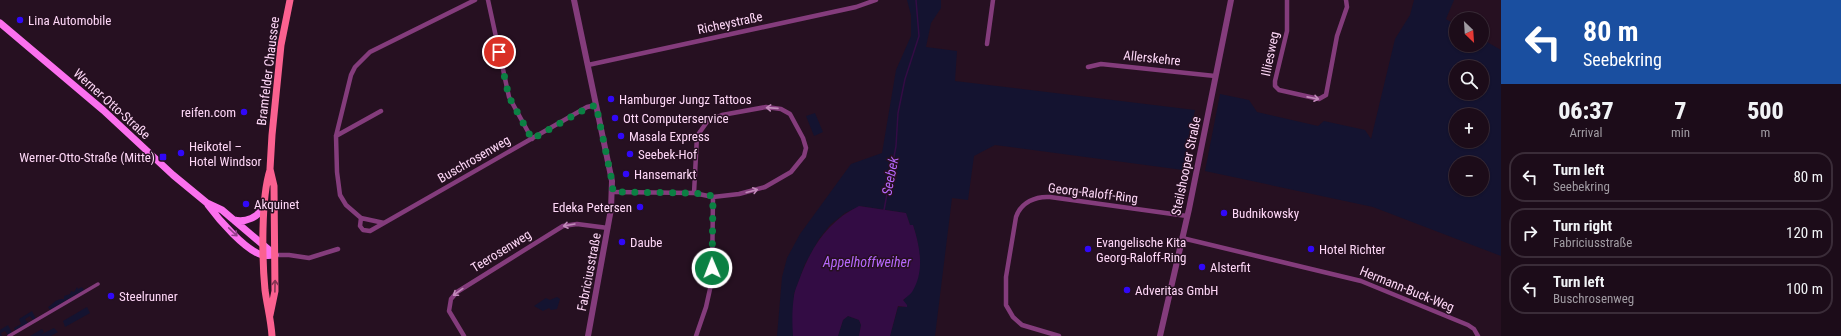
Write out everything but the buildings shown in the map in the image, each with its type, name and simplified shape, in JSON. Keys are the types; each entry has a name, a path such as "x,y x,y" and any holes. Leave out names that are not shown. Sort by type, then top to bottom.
{"main road":[{"name":"Bramfelder Chaussee","path":"272,336 265,290 265,185 270,169 282,45 290,0"},
{"name":"Werner-Otto-Straße","path":"0,23 103,110 162,165 207,203 216,216 244,242 257,253 264,256"},
{"name":"Bramfelder Chaussee","path":"270,169 274,186 276,291 270,315"},
{"name":"Werner-Otto-Straße","path":"207,203 222,210 275,255"},
{"path":"233,220 247,220 259,213 264,206"},
{"path":"264,256 275,255"}],"street":[{"name":"Buschrosenweg","path":"475,0 370,52 355,67 351,75 336,136 337,172 340,195 346,206 360,218 360,226 365,231 370,231 385,223 587,108 596,105"},
{"path":"488,0 509,97 532,139"},
{"name":"Fabriciusstraße","path":"574,0 612,181 613,192 608,228 588,336"},
{"name":"Richeystraße","path":"588,65 856,7 876,0"},
{"path":"987,44 993,0"},
{"name":"Steilshooper Straße","path":"1160,336 1187,216 1231,0"},
{"name":"Illiesweg","path":"1286,0 1287,31 1275,81 1276,88 1317,99 1324,97 1337,36 1348,7 1346,0"},
{"name":"Allerskehre","path":"1088,67 1101,64 1215,76"},
{"path":"613,192 694,193 713,196 739,194 761,188 785,176 797,167 804,156 805,144 790,114 786,111 774,108 764,108 716,116 704,124 697,136 694,193"},
{"path":"336,136 381,111"},
{"path":"696,336 706,306 712,280 713,196"},
{"name":"Georg-Raloff-Ring","path":"1059,336 1022,325 1013,317 1005,302 1006,277 1015,221 1017,212 1024,204 1034,199 1050,197 1187,216"},
{"path":"360,218 385,223"},
{"name":"Teerosenweg","path":"464,336 449,311 450,298 457,292 563,226 577,224 608,228"},
{"name":"Hermann-Buck-Weg","path":"1182,238 1361,281 1468,325 1478,336"},
{"path":"275,255 289,255 309,258 338,249"},
{"path":"9,336 98,284"}],"shaded area":[{"path":"907,0 941,0 941,8 931,23 926,47 957,51 955,81 1195,110 1183,170 995,145 974,156 968,200 952,198 935,336 890,336 898,307 906,307 903,301 915,283 918,274 919,255 916,236 913,225 910,225 906,213 860,206 845,213 830,225 819,239 805,264 794,294 793,336 777,336 782,277 787,258 800,234 851,164 882,153 896,70 911,36 911,15"},
{"path":"1414,0 1454,0 1446,19 1449,21 1449,52 1489,52 1489,43 1501,50 1501,256 1373,207 1205,171 1220,94 1249,100 1257,112 1318,126 1324,121 1365,130 1371,139 1395,39 1410,15"},
{"path":"815,113 823,132 814,136 806,116"},
{"path":"77,287 78,289 82,287 84,290 50,310 48,307 57,300 64,299 64,296 70,294 71,291 74,292"},
{"path":"557,297 560,299 557,309 551,310 549,308 543,311 534,306 546,298 550,300"},
{"path":"87,307 90,313 65,327 63,321"},
{"path":"32,311 36,319 33,320 30,316 25,319 28,323 15,331 14,328 21,324 19,319"},
{"path":"848,316 859,320 861,325 859,336 838,336 843,320"},
{"path":"8,325 12,333 8,335 5,331 1,333 2,336 0,336 0,330"},
{"path":"54,328 58,332 51,336 30,336 42,329 44,332 40,335"}],"water":[{"name":"Appelhoffweiher","path":"859,206 906,213 910,225 913,225 918,242 920,267 919,276 912,292 903,300 907,307 898,306 890,336 859,336 861,325 859,320 848,316 843,320 838,336 793,336 793,301 801,275 811,253 824,234 839,218"}],"waterway":[{"name":"Seebek","path":"884,210 896,146 898,113 905,79 919,36 916,0"}],"place":[{"name":"Lina Automobile","path":"20,20"},
{"name":"Hamburger Jungz Tattoos","path":"611,99"},
{"name":"reifen.com","path":"244,112"},
{"name":"Ott Computerservice","path":"615,118"},
{"name":"Masala Express","path":"621,136"},
{"name":"Heikotel – Hotel Windsor","path":"181,153"},
{"name":"Seebek-Hof","path":"630,154"},
{"name":"Werner-Otto-Straße (Mitte)","path":"163,157"},
{"name":"Hansemarkt","path":"626,174"},
{"name":"Akquinet","path":"246,204"},
{"name":"Edeka Petersen","path":"640,207"},
{"name":"Budnikowsky","path":"1224,213"},
{"name":"Daube","path":"622,242"},
{"name":"Evangelische Kita Georg-Raloff-Ring","path":"1088,249"},
{"name":"Hotel Richter","path":"1311,249"},
{"name":"Alsterfit","path":"1202,267"},
{"name":"Adveritas GmbH","path":"1127,290"},
{"name":"Steelrunner","path":"111,296"}],"route":[{"path":"499,52 509,97 532,139 587,108 596,105 608,156 613,192 694,193 713,196 712,268"}]}
